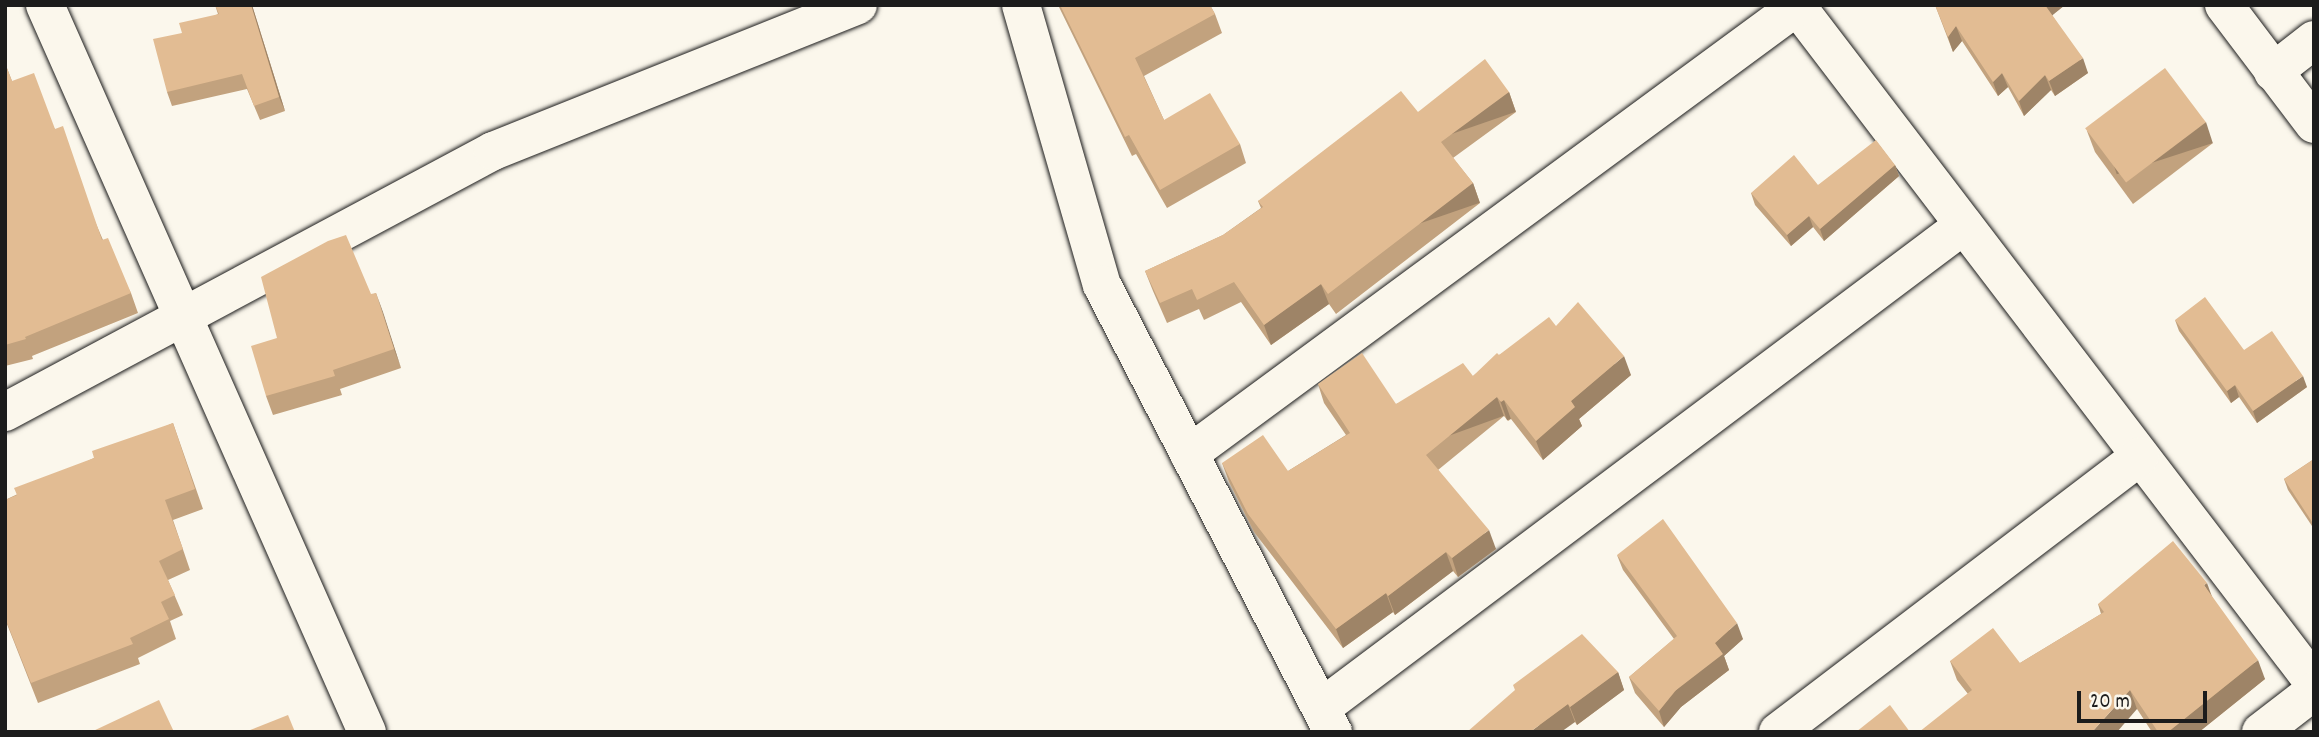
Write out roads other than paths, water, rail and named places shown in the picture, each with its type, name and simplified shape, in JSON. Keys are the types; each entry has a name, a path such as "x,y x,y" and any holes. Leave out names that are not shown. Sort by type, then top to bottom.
{"street":[{"path":"46,5 367,732"},
{"path":"5,412 493,151 858,5"},
{"path":"1021,5 1102,285 1327,720 1964,225"},
{"path":"2224,5 2314,124"},
{"path":"1189,454 1797,6 2314,683"},
{"path":"2273,72 2314,40"},
{"path":"1778,732 2140,456"},
{"path":"2261,732 2314,691"}]}
